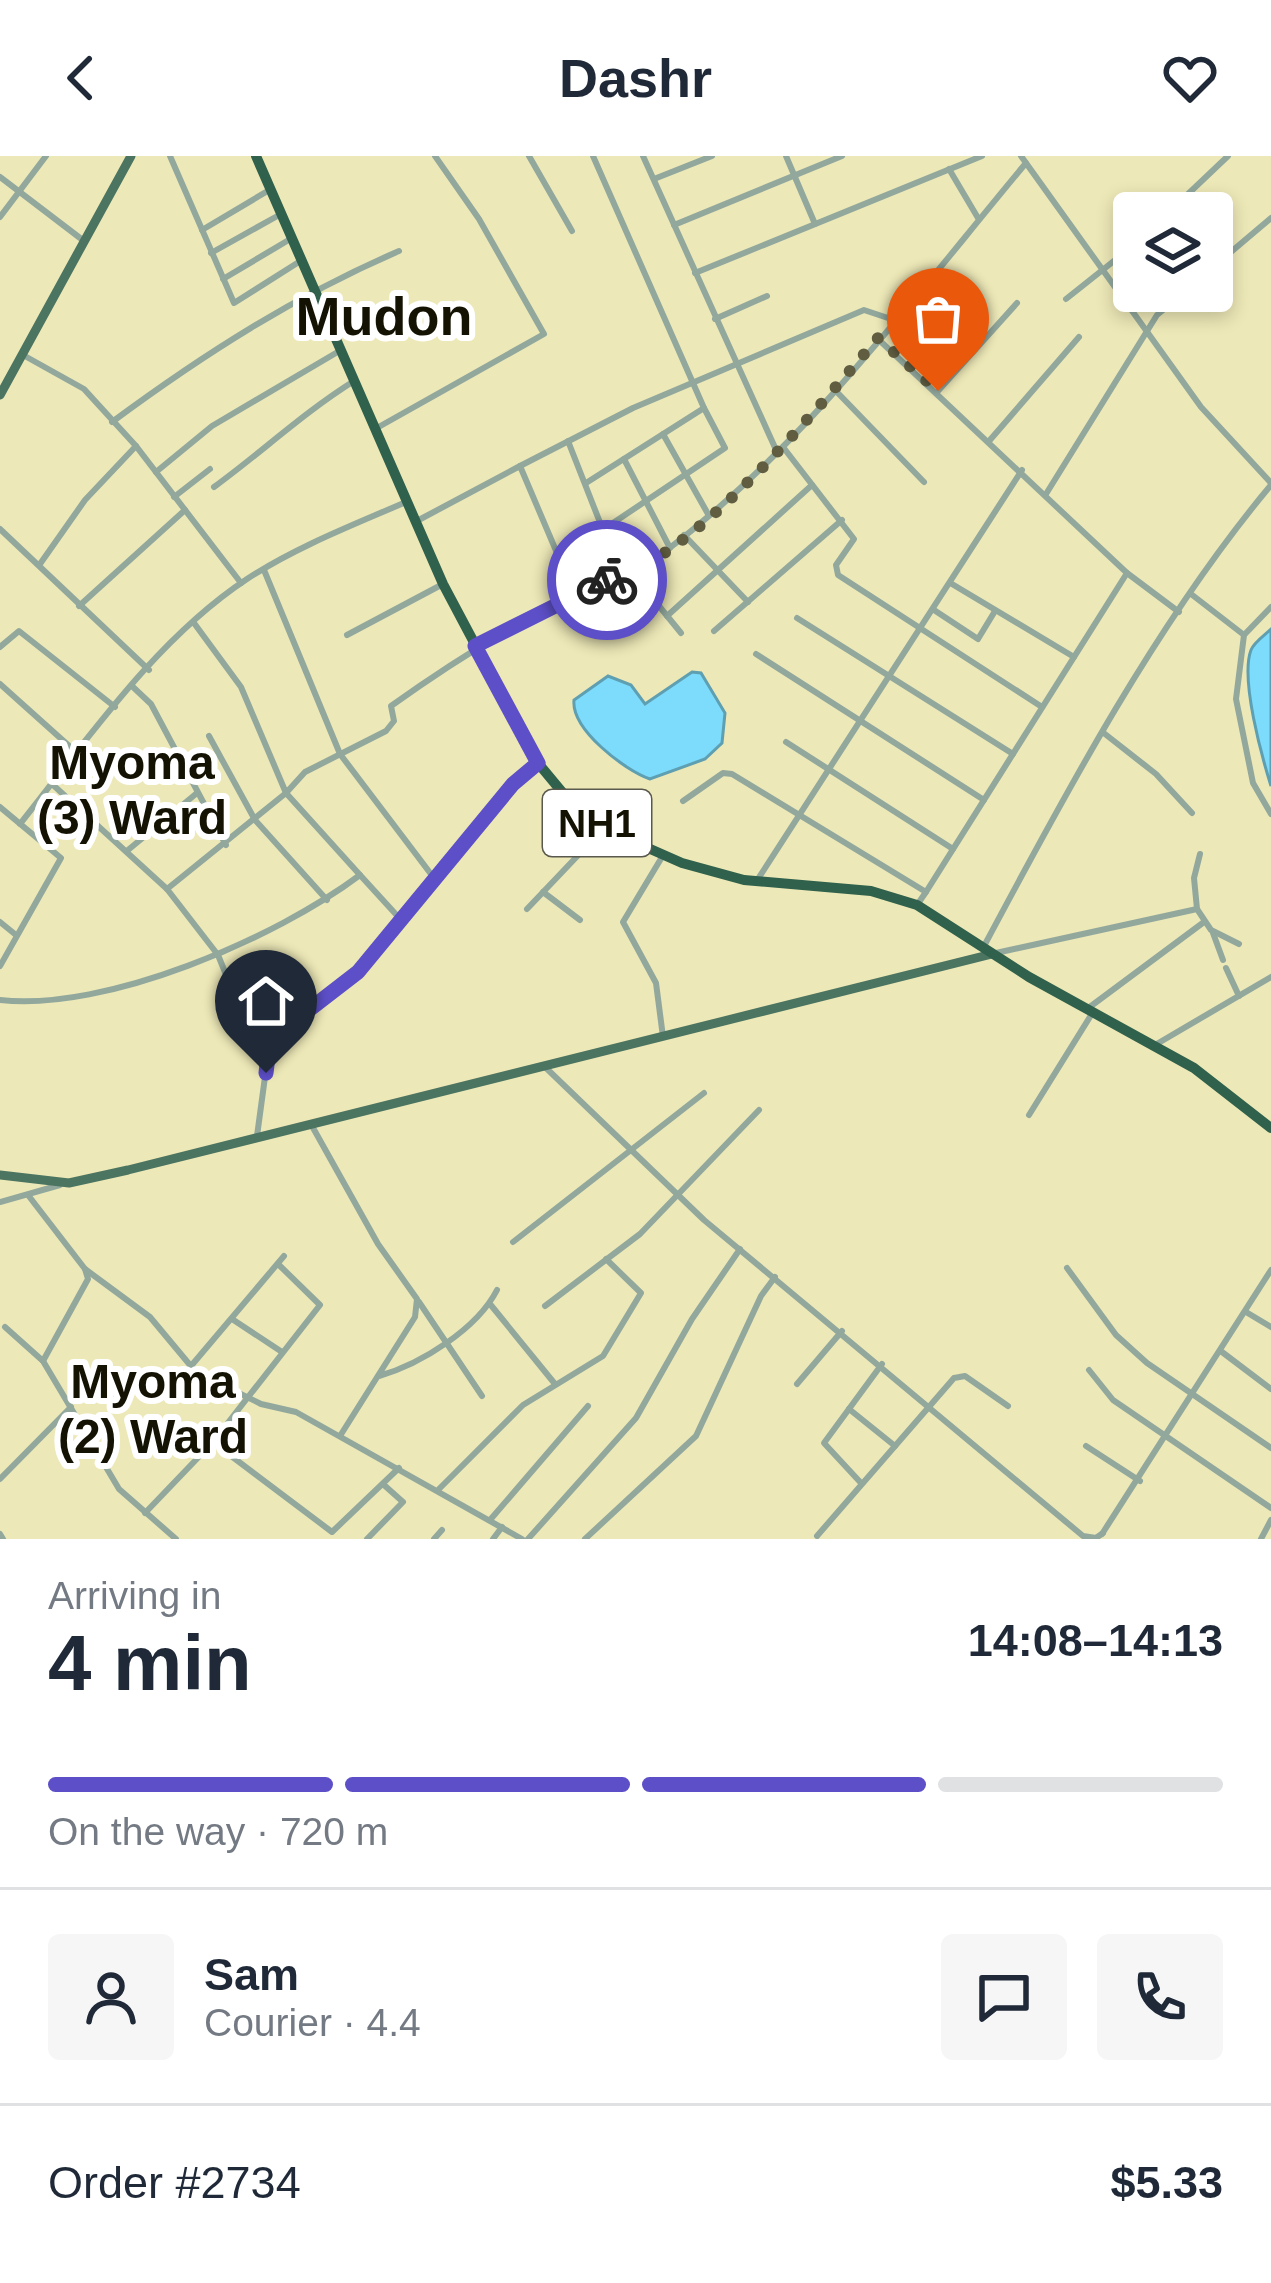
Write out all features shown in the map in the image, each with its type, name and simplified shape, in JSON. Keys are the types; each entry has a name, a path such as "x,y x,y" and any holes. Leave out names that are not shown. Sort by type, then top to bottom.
{"highway":[{"name":"NH1","path":"256,156 443,584 538,763 567,798 604,828 663,855 756,882 871,891 917,905 1217,1084 1271,1128"}],"main road":[{"path":"0,395 131,156"},
{"path":"961,960 968,939"},
{"path":"0,1175 69,1183 312,1126 988,951"}],"street":[{"path":"0,218 46,156"},
{"path":"170,156 234,303 302,260"},
{"path":"375,429 544,334 479,219 435,156"},
{"path":"530,156 572,231"},
{"path":"593,156 692,385 725,448 604,530"},
{"path":"643,156 734,365 780,450 842,520 854,543 836,565 838,574 1042,707"},
{"path":"654,180 712,156"},
{"path":"786,156 815,224"},
{"path":"674,225 842,156"},
{"path":"695,273 982,156"},
{"path":"1190,192 1228,156"},
{"path":"167,889 255,820 305,772 386,731 394,721 391,706 475,646 573,593 633,574 670,548 780,450 979,220 1024,159 1201,407 1271,484 1191,594 1105,734 988,951"},
{"path":"949,170 979,220"},
{"path":"0,177 84,241"},
{"path":"202,230 271,189"},
{"path":"211,253 281,214"},
{"path":"1233,250 1271,218"},
{"path":"223,279 292,238"},
{"path":"112,422 206,353 314,288 399,250"},
{"path":"1066,298 1113,264"},
{"path":"715,319 767,296"},
{"path":"938,391 1017,303"},
{"path":"415,522 568,441 864,310 894,320"},
{"path":"1046,494 1161,312"},
{"path":"990,440 1079,337"},
{"path":"878,338 1127,573 1180,612"},
{"path":"156,472 212,426 341,350"},
{"path":"22,354 84,389 136,446 242,584"},
{"path":"214,487 263,452 279,432 355,381"},
{"path":"834,388 924,482"},
{"path":"586,483 704,408"},
{"path":"663,434 708,514"},
{"path":"568,441 621,577"},
{"path":"40,564 85,500 136,446"},
{"path":"624,459 670,548"},
{"path":"520,466 591,633"},
{"path":"174,497 211,469"},
{"path":"756,882 1022,470"},
{"path":"667,616 812,485"},
{"path":"20,824 115,707 194,623 264,570 406,502"},
{"path":"79,605 185,510"},
{"path":"714,631 842,520"},
{"path":"0,529 149,670"},
{"path":"684,536 748,603"},
{"path":"264,570 340,754 436,882"},
{"path":"917,905 1127,573"},
{"path":"633,574 681,633"},
{"path":"347,635 443,584"},
{"path":"952,584 1074,657"},
{"path":"1191,594 1244,635"},
{"path":"1271,607 1244,635 1236,699 1253,783 1271,814"},
{"path":"934,610 977,639 995,610"},
{"path":"797,618 1013,754"},
{"path":"194,623 241,687 286,793 402,921"},
{"path":"0,647 19,631 115,707"},
{"path":"756,654 984,800"},
{"path":"0,684 77,753"},
{"path":"133,687 151,704 226,844"},
{"path":"1105,734 1156,774 1192,813"},
{"path":"209,736 255,820 327,900"},
{"path":"786,742 953,849"},
{"path":"257,1139 270,1040 358,972 513,784 538,763"},
{"path":"683,801 727,772 926,892"},
{"path":"52,784 167,889 218,955 238,1004 270,1040"},
{"path":"128,850 196,793"},
{"path":"0,807 62,858 59,871 0,966"},
{"path":"527,909 604,828"},
{"path":"1201,854 1194,878 1197,910 1211,929 1239,944"},
{"path":"662,1037 656,983 623,922 663,855"},
{"path":"0,1000 51,1000 155,977 218,955 327,900 360,875"},
{"path":"543,892 580,920"},
{"path":"988,951 1197,910"},
{"path":"0,922 16,935"},
{"path":"1029,1115 1090,1011 1204,922"},
{"path":"1211,929 1239,995"},
{"path":"1155,1045 1271,977"},
{"path":"544,1067 740,1249 1083,1536 1101,1536 1140,1481 1271,1270"},
{"path":"513,1242 704,1093"},
{"path":"545,1306 640,1234 759,1110"},
{"path":"312,1126 378,1244 482,1396"},
{"path":"0,1202 69,1183"},
{"path":"28,1195 85,1270 150,1317 191,1366 248,1397 296,1412 525,1539 635,1418 692,1319 740,1249"},
{"path":"439,1489 523,1405 603,1356 641,1295 606,1259"},
{"path":"145,1513 212,1442 320,1305 281,1260 191,1366"},
{"path":"1067,1268 1116,1335 1271,1448"},
{"path":"43,1361 88,1280 85,1270"},
{"path":"585,1539 696,1436 761,1296 776,1277"},
{"path":"377,1377 404,1370 473,1325 497,1290"},
{"path":"340,1436 415,1317 417,1299"},
{"path":"490,1304 555,1384"},
{"path":"1246,1312 1271,1327"},
{"path":"232,1319 282,1352"},
{"path":"5,1328 43,1361 119,1489 176,1539"},
{"path":"796,1384 842,1331"},
{"path":"1222,1352 1271,1389"},
{"path":"861,1483 824,1443 882,1364"},
{"path":"1089,1370 1113,1400 1271,1508"},
{"path":"817,1536 954,1378 965,1376 1008,1406"},
{"path":"490,1520 588,1406"},
{"path":"0,1479 71,1407"},
{"path":"849,1409 895,1447"},
{"path":"212,1442 324,1531 332,1532 399,1468"},
{"path":"1086,1446 1140,1481"},
{"path":"367,1539 403,1502 384,1485"},
{"path":"1261,1539 1271,1520"},
{"path":"494,1539 502,1527"},
{"path":"434,1539 442,1530"}],"water":[{"path":"1271,629 1271,786 1254,718 1248,663 1257,641"},
{"path":"692,672 701,673 725,713 722,743 705,759 650,779 601,747 575,711 574,700 608,676 631,685 645,704"}],"way so far":[{"path":"607,580 633,574 670,548 783,447 878,338 938,391"}],"district":[{"name":"Mudon","path":"384,316"},
{"name":"Myoma (3) Ward","path":"132,790"},
{"name":"Myoma (2) Ward","path":"153,1408"}],"route":[{"path":"266,1073 270,1040 358,972 513,784 538,763 475,646 607,580"}]}
